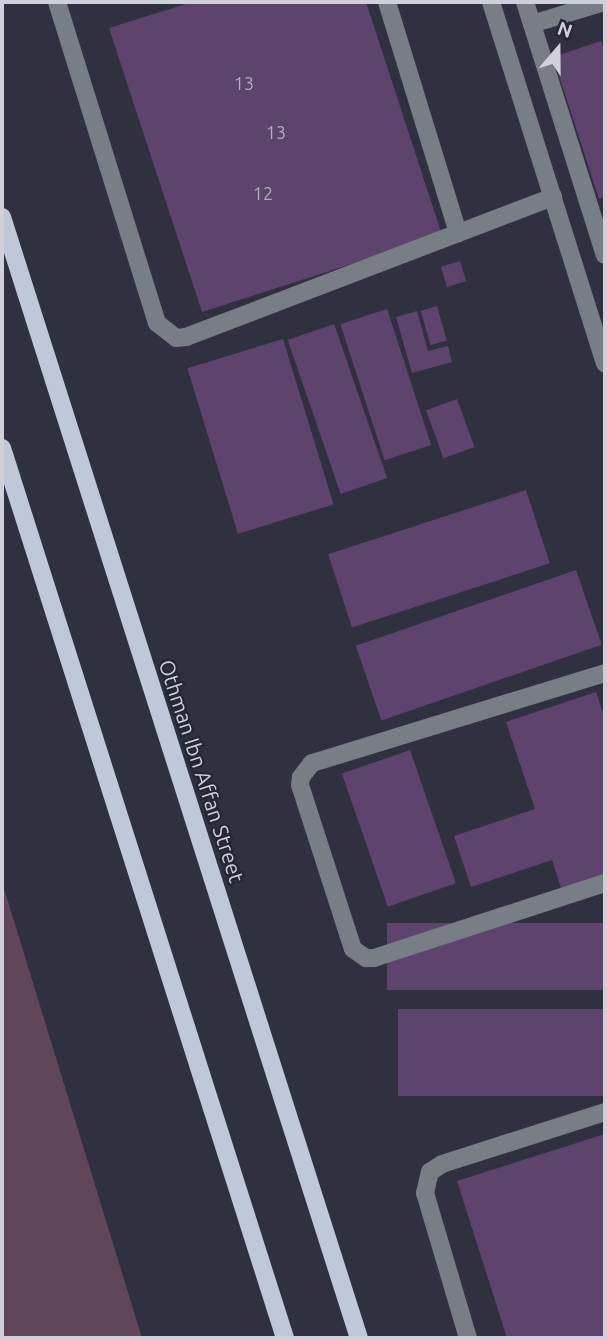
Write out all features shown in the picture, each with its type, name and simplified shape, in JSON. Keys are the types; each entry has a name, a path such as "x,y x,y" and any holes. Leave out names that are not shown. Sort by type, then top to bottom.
{"main road":[{"name":"Othman Ibn Affan Street","path":"2,217 359,1338"},
{"path":"2,448 285,1338"}],"street":[{"path":"57,2 157,324 168,335 186,337 553,197"},
{"path":"387,2 458,233"},
{"path":"491,2 605,363"},
{"path":"525,2 600,219 605,255"},
{"path":"532,24 604,2"},
{"path":"605,673 312,763 301,777 300,785 353,949 366,958 374,958 605,883"},
{"path":"468,1338 425,1193 430,1172 442,1164 605,1112"}],"shaded area":[{"path":"2,882 142,1338 2,1338"}],"building":[{"path":"192,2 366,2 442,235 202,312 109,28"},
{"path":"601,41 605,53 605,197 599,199 553,57"},
{"path":"460,261 466,281 447,287 441,267"},
{"path":"437,306 447,341 431,345 421,311"},
{"path":"387,309 431,445 385,460 340,324"},
{"path":"417,311 428,351 448,346 452,362 412,373 396,317"},
{"path":"334,324 387,478 341,494 288,340"},
{"path":"283,339 334,504 238,534 187,368"},
{"path":"457,399 474,447 443,458 426,410"},
{"path":"526,490 550,563 352,628 328,554"},
{"path":"576,570 602,645 381,721 356,646"},
{"path":"596,692 605,719 605,876 562,891 552,860 471,887 454,836 535,809 506,722"},
{"path":"410,750 456,883 388,907 342,773"},
{"path":"387,923 605,923 605,990 387,990"},
{"path":"398,1009 605,1009 605,1096 398,1096"},
{"path":"605,1134 605,1338 507,1338 457,1181"}]}
